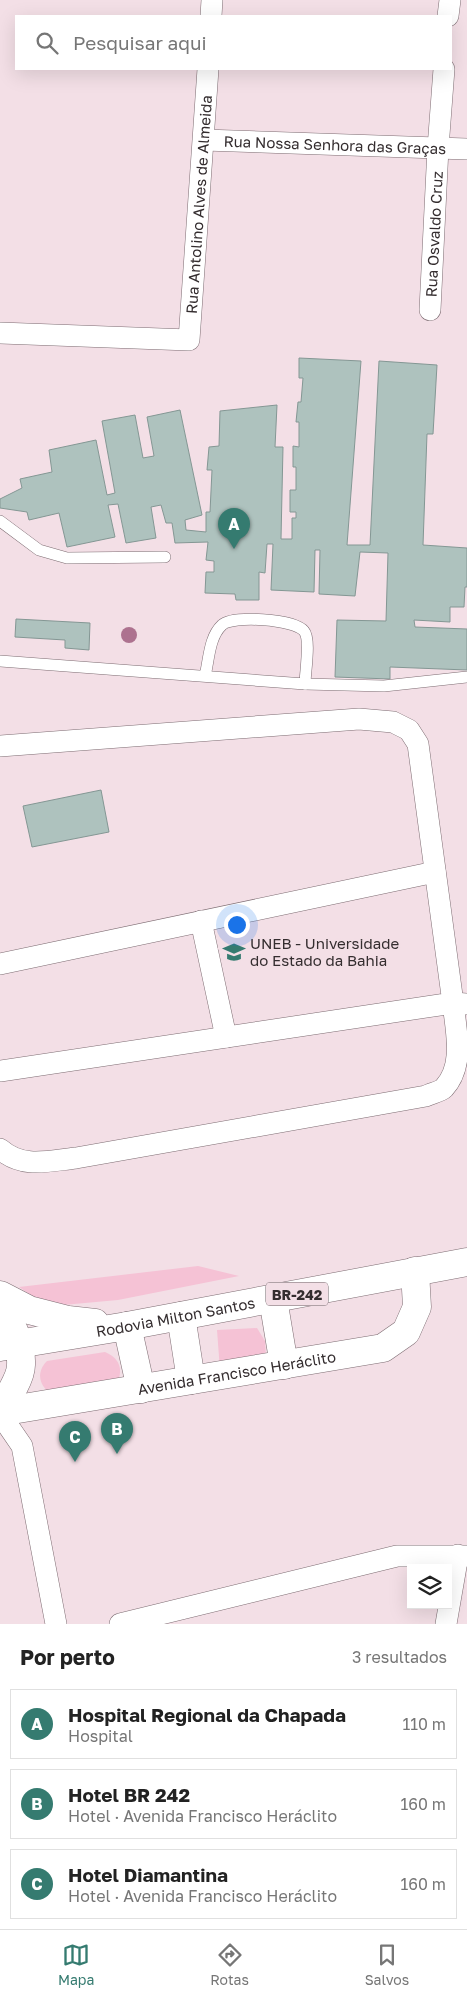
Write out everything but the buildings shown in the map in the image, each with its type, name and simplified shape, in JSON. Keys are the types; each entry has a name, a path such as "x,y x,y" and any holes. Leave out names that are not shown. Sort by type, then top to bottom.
{"main road":[{"name":"Rodovia Milton Santos","path":"9,1345 127,1326 467,1262"},
{"name":"Avenida Francisco Heráclito","path":"0,1412 383,1348 406,1332 417,1307 415,1272"},
{"path":"0,1295 29,1310 68,1320 127,1326 141,1389"},
{"path":"273,1299 284,1365"},
{"path":"0,1308 8,1317 9,1345 22,1366 0,1412"},
{"path":"181,1316 191,1380"}],"street":[{"path":"211,15 212,0"},
{"path":"448,15 450,0"},
{"name":"Rua Antolino Alves de Almeida","path":"0,333 189,340 208,70"},
{"name":"Rua Osvaldo Cruz","path":"430,310 444,70"},
{"name":"Rua Nossa Senhora das Graças","path":"204,140 467,149"},
{"path":"0,746 359,719 393,722 409,730 418,744 435,872 460,1003 456,1069 443,1089 426,1096 290,1118 76,1158 31,1162 10,1158 0,1149"},
{"path":"0,964 435,872"},
{"path":"201,921 226,1037"},
{"path":"0,1072 460,1003"},
{"path":"0,1412 22,1446 56,1624"},
{"path":"120,1624 397,1556 462,1556 446,1624"}],"lane":[{"path":"0,521 39,550 67,558 165,557"},
{"path":"205,676 212,642 223,623 239,620 265,620 296,625 304,631 307,639 305,684"},
{"path":"0,661 305,684 384,686 467,677"}],"shaded area":[{"path":"198,1266 239,1276 118,1300 63,1305 35,1298 19,1287"},
{"path":"257,1328 265,1341 266,1357 220,1370 217,1330"},
{"path":"105,1352 114,1357 119,1364 118,1381 50,1393 43,1386 40,1374 47,1361"}],"place":[{"name":"Hospital Regional da Chapada","path":"234,549"},
{"name":"UNEB - Universidade do Estado da Bahia","path":"234,952"},
{"name":"Hotel BR 242","path":"117,1454"},
{"name":"Hotel Diamantina","path":"75,1462"}]}
